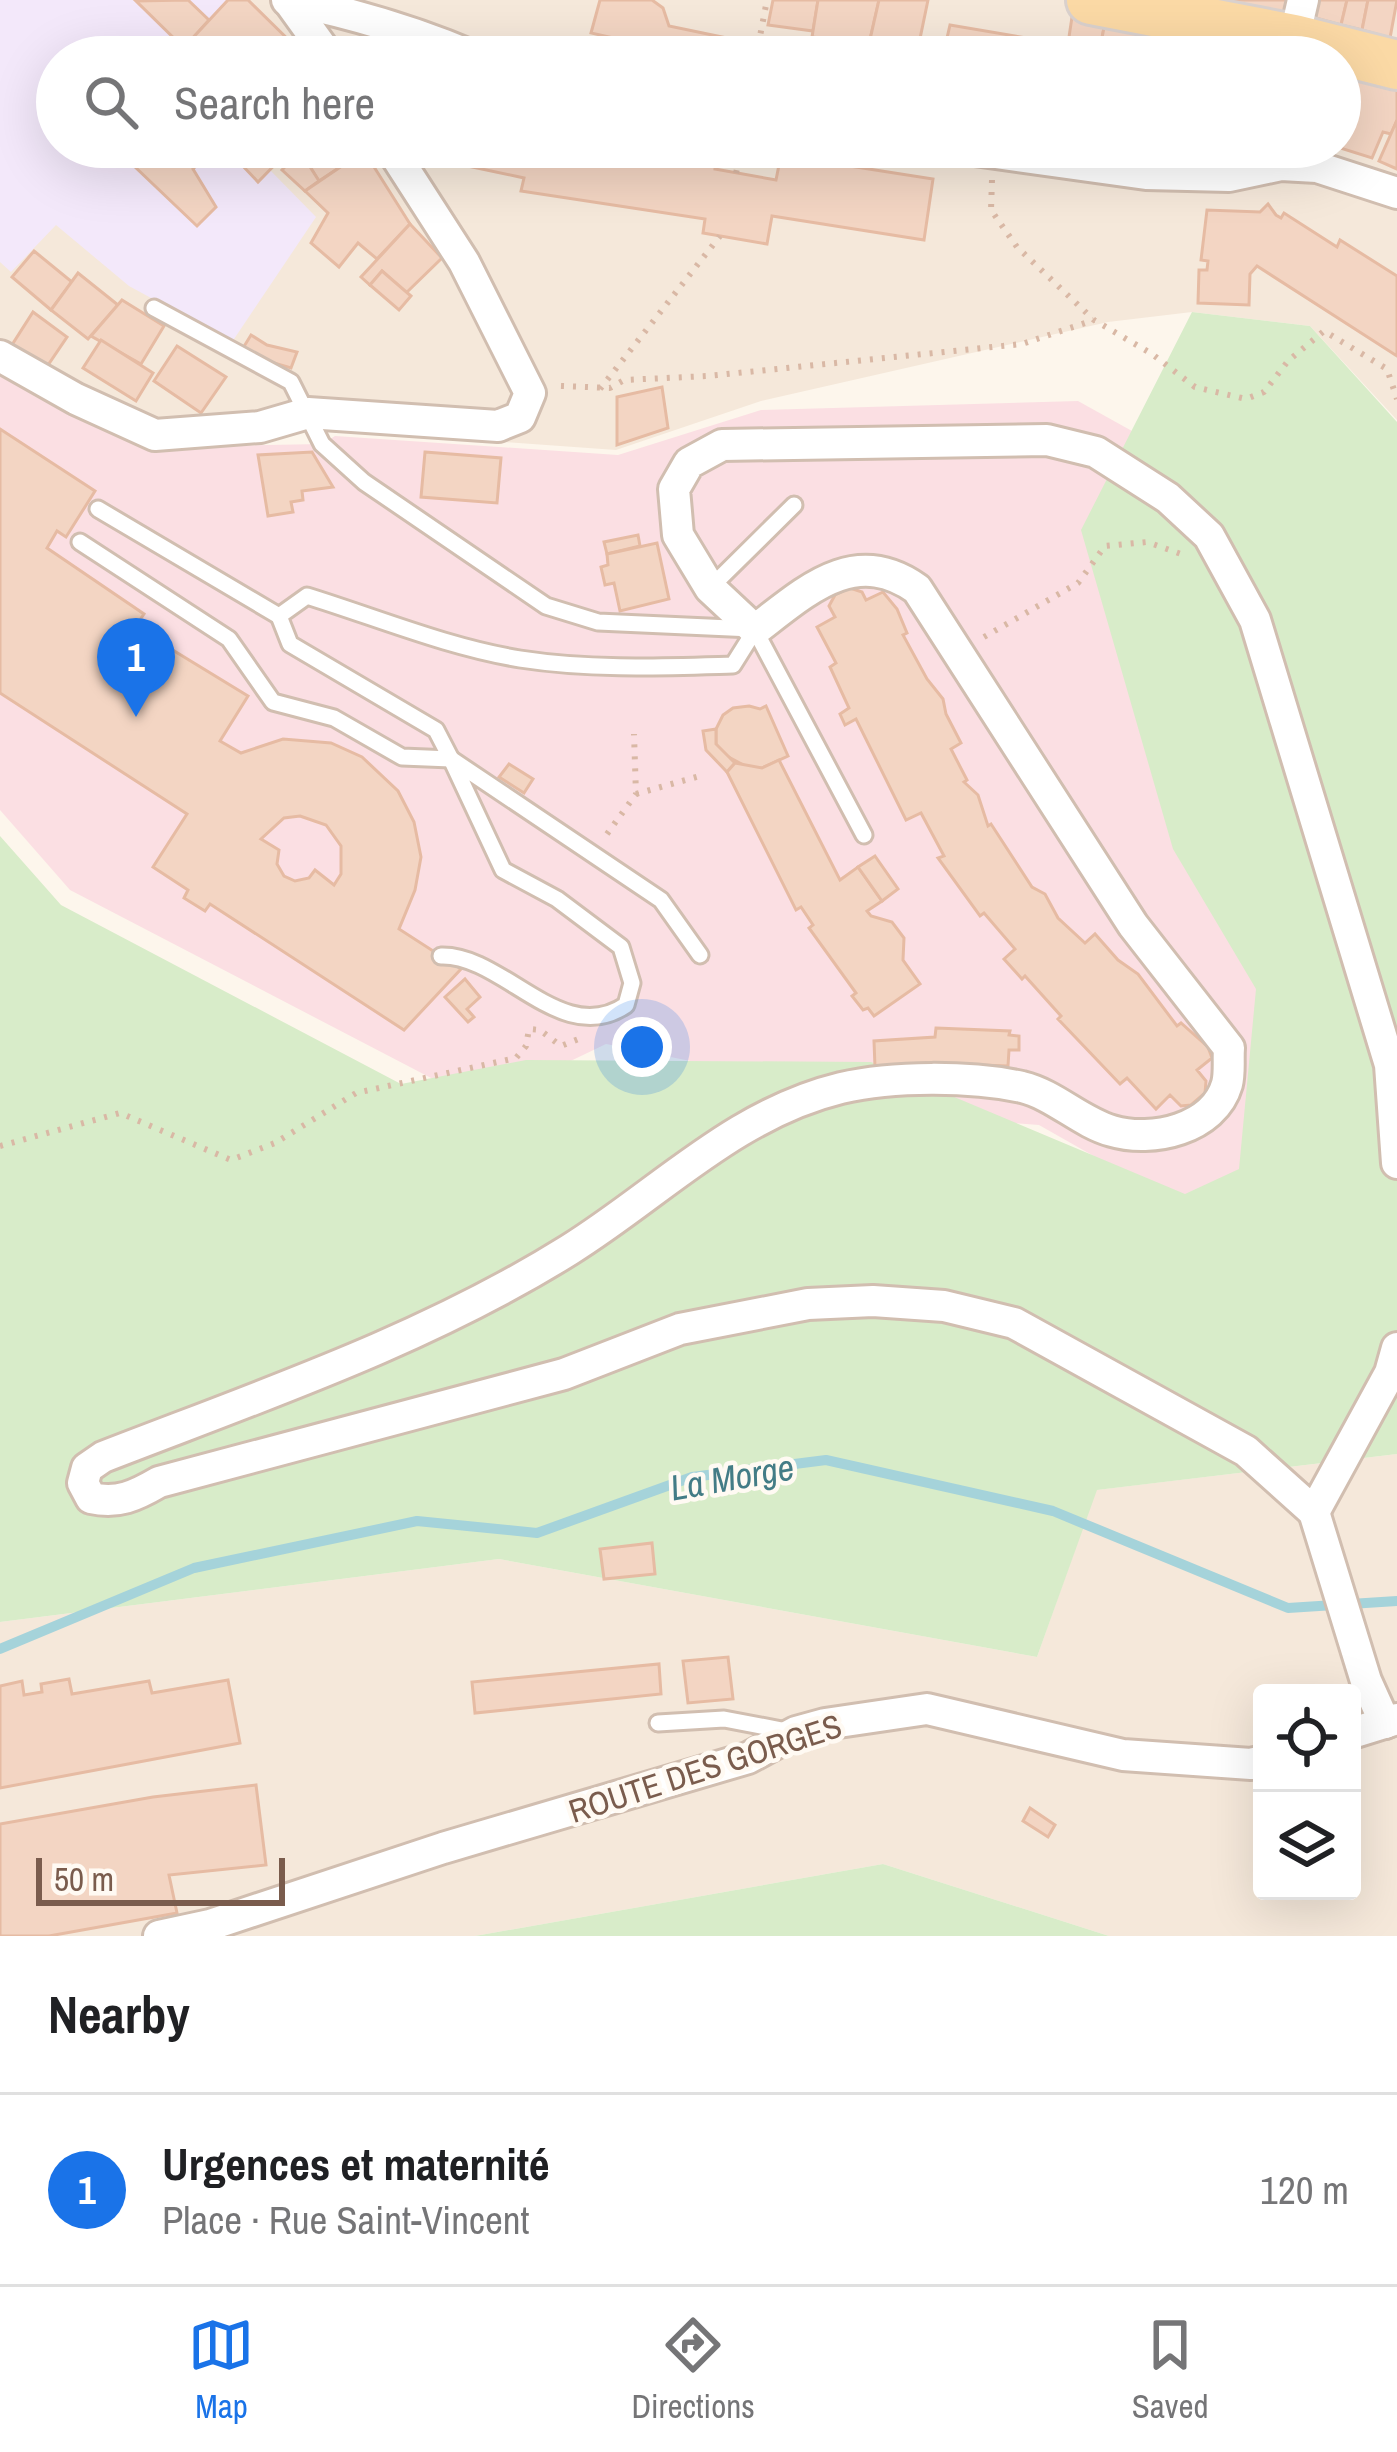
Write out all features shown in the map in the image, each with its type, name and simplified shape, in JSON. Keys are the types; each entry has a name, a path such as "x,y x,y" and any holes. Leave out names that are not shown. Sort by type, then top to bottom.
{"main road":[{"path":"1091,0 1299,19 1335,36"},
{"path":"1361,48 1397,65"}],"street":[{"path":"288,0 314,36"},
{"path":"288,0 425,36"},
{"path":"0,356 76,399 155,434 260,427 308,413 498,426 520,417 530,393 464,262 404,168"},
{"path":"1098,168 1228,176 1267,168"},
{"path":"1323,168 1397,193"},
{"path":"1361,1730 1391,1721 1366,1681 1318,1527 1246,1451 1014,1323 944,1306 873,1300 808,1304 680,1329 564,1374 159,1482 133,1498 107,1502 91,1498 82,1483 87,1468 103,1457 332,1367 468,1305 569,1250 724,1138 780,1109 842,1088 912,1079 1017,1086 1041,1092 1111,1131 1152,1136 1182,1129 1210,1111 1227,1085 1229,1048 1133,925 917,589 902,578 876,571 849,572 817,582 755,630 710,588 678,535 674,489 689,463 722,446 1047,440 1096,452 1168,498 1208,536 1255,620 1338,890 1390,1065 1397,1162"},
{"path":"1318,1527 1390,1373 1397,1348"},
{"name":"ROUTE DES GORGES","path":"159,1936 210,1925 443,1848 748,1759 796,1732 825,1724 927,1709 1124,1755 1253,1763"}],"lane":[{"path":"154,308 291,382 322,444 364,482 546,606 598,622 755,630"},
{"path":"710,588 794,505"},
{"path":"98,509 278,616 290,644 436,730 503,870 557,899 621,947 632,983 626,1005 598,1018 580,1017 460,956 441,956"},
{"path":"80,542 229,639 273,702 334,718 402,757 451,759 661,900 700,955"},
{"path":"278,616 307,596 452,644 520,659 608,668 733,665 755,630"},
{"path":"755,630 864,835"},
{"path":"658,1723 724,1719 796,1732"}],"path":[{"path":"760,36 767,0"},
{"path":"736,173 737,168"},
{"path":"993,168 991,210 1018,247 1094,320 1152,354 1195,387 1246,399 1264,392 1288,361 1324,331 1388,369 1397,399"},
{"path":"600,389 720,236"},
{"path":"530,393 543,386 600,389 624,380 1022,344 1094,320"},
{"path":"956,653 1078,584 1105,546 1147,542 1183,555 1208,536"},
{"path":"607,834 636,794 634,734"},
{"path":"636,794 700,776"},
{"path":"0,1146 120,1113 231,1160 275,1143 356,1093 516,1058 526,1046 529,1029 540,1030 561,1046 571,1045 580,1041 584,1028 580,1017"}],"shaded area":[{"path":"0,0 1397,0 1397,420 1310,326 1192,312 1108,322 761,401 616,450 334,430 160,427 0,349"},
{"path":"0,0 248,0 285,36 36,36 36,168 272,168 316,217 232,342 129,286 56,225 11,272 0,262"},
{"path":"0,368 52,404 157,447 322,444 335,436 618,455 761,410 1078,401 1168,451 1241,540 1266,1190 1180,1205 1039,1125 877,1113 760,1075 606,1044 481,1104 70,890 0,810"},
{"path":"1397,1454 1397,1936 1109,1936 883,1864 475,1936 0,1936 0,1622 499,1559 1037,1657 1096,1490"}],"green space":[{"path":"1192,312 1310,326 1397,422 1397,1454 1097,1490 1037,1657 499,1559 0,1622 0,836 61,905 401,1084 526,1060 871,1062 1185,1194 1239,1169 1256,989 1173,849 1081,530"},
{"path":"883,1864 1109,1936 475,1936"}],"building":[{"path":"188,0 209,20 195,36 172,36 136,1"},
{"path":"228,0 248,0 285,36 195,36"},
{"path":"600,0 652,0 663,8 669,26 717,36 604,36 591,33"},
{"path":"773,0 818,0 813,31 768,25"},
{"path":"818,0 879,0 871,36 812,36"},
{"path":"879,0 928,0 921,36 871,36"},
{"path":"1228,0 1296,0 1293,16 1227,5"},
{"path":"1310,0 1347,0 1341,25 1305,15"},
{"path":"1347,0 1368,0 1362,30 1341,25"},
{"path":"1368,0 1397,0 1390,38 1362,30"},
{"path":"1072,17 1105,23 1102,36 1069,36"},
{"path":"1105,23 1138,29 1136,36 1102,36"},
{"path":"950,25 1015,36 947,36"},
{"path":"1138,29 1178,36 1136,36"},
{"path":"1361,76 1397,85 1397,120 1391,134 1383,132 1372,158 1361,155"},
{"path":"1397,120 1397,169 1379,161"},
{"path":"136,168 194,168 216,207 197,226"},
{"path":"245,168 272,168 258,182"},
{"path":"311,168 338,168 319,181"},
{"path":"311,168 319,181 305,191 282,170"},
{"path":"339,168 375,168 410,224 377,259 358,243 339,267 311,243 328,213 305,191"},
{"path":"477,168 715,168 776,180 778,168 862,168 933,179 924,240 772,216 767,244 703,233 705,219 521,191 524,178"},
{"path":"1268,204 1281,218 1284,213 1337,247 1340,240 1397,276 1397,356 1257,266 1250,274 1249,305 1198,303 1199,270 1207,270 1208,261 1201,260 1207,210 1260,212"},
{"path":"410,224 442,258 406,293 382,271 370,285 361,277"},
{"path":"34,251 72,282 51,310 12,277"},
{"path":"382,271 411,296 399,310 370,285"},
{"path":"78,273 118,305 88,339 51,310"},
{"path":"122,300 164,326 141,364 91,336"},
{"path":"33,312 67,337 46,368 10,348"},
{"path":"251,335 267,345 297,352 291,368 257,358 243,348"},
{"path":"101,340 153,373 136,401 83,368"},
{"path":"177,346 226,377 201,413 154,381"},
{"path":"662,387 668,428 617,445 617,397"},
{"path":"0,429 95,491 66,537 57,531 47,548 144,614 135,627 248,696 220,741 241,753 283,739 331,743 362,757 398,791 414,822 421,857 415,890 399,929 461,969 404,1030 210,904 205,911 184,898 188,890 153,867 187,814 0,693","holes":["300,816 326,825 341,846 341,874 334,885 315,870 309,878 295,881 284,876 277,864 279,850 261,839 284,818"]},
{"path":"312,452 333,487 302,491 303,500 291,502 293,512 268,516 258,455"},
{"path":"425,452 501,458 497,503 421,497"},
{"path":"638,535 640,546 607,554 604,542"},
{"path":"657,543 669,599 620,611 614,583 605,585 601,567 608,565 607,554"},
{"path":"850,588 862,592 866,600 883,592 897,609 907,633 903,635 943,699 961,743 951,749 964,782 978,795 988,826 991,824 1032,887 1045,894 1058,918 1085,943 1095,934 1138,974 1177,1026 1181,1023 1208,1047 1212,1058 1197,1070 1206,1081 1205,1093 1191,1105 1181,1106 1170,1095 1156,1109 1127,1078 1120,1084 1058,1019 1061,1016 1025,976 1022,979 1004,959 1015,949 984,913 980,916 938,858 944,856 921,813 906,820 856,719 845,725 840,714 849,708 830,667 836,663 817,627 835,617 829,606 835,595"},
{"path":"766,706 788,756 762,768 749,768 723,754 716,744 716,729 723,715"},
{"path":"716,729 716,744 735,763 727,772 706,750 703,731"},
{"path":"779,760 840,880 858,867 882,901 867,911 892,922 904,938 903,960 920,984 874,1016 852,996 856,993 809,928 813,925 801,907 796,910 727,772 735,763 762,768"},
{"path":"509,764 533,779 524,793 499,777"},
{"path":"875,856 898,889 882,901 858,867"},
{"path":"465,979 480,997 467,1009 474,1017 468,1022 445,997"},
{"path":"936,1028 1010,1031 1009,1035 1019,1036 1019,1050 1009,1050 1008,1066 926,1063 875,1067 874,1041 935,1037"},
{"path":"652,1543 655,1574 604,1579 600,1549"},
{"path":"728,1657 733,1699 688,1703 683,1661"},
{"path":"659,1664 661,1694 475,1713 472,1682"},
{"path":"69,1679 72,1694 149,1681 152,1693 228,1680 240,1743 0,1788 0,1686 22,1681 24,1695 42,1692 41,1684"},
{"path":"256,1785 266,1865 169,1875 177,1913 49,1936 0,1936 0,1824 153,1797"},
{"path":"1030,1808 1055,1825 1048,1837 1023,1821"}],"waterway":[{"name":"La Morge","path":"0,1649 194,1568 417,1521 537,1533 692,1477 826,1460 1053,1511 1288,1608 1397,1601"}],"place":[{"name":"Urgences et maternité","path":"136,717"}]}
